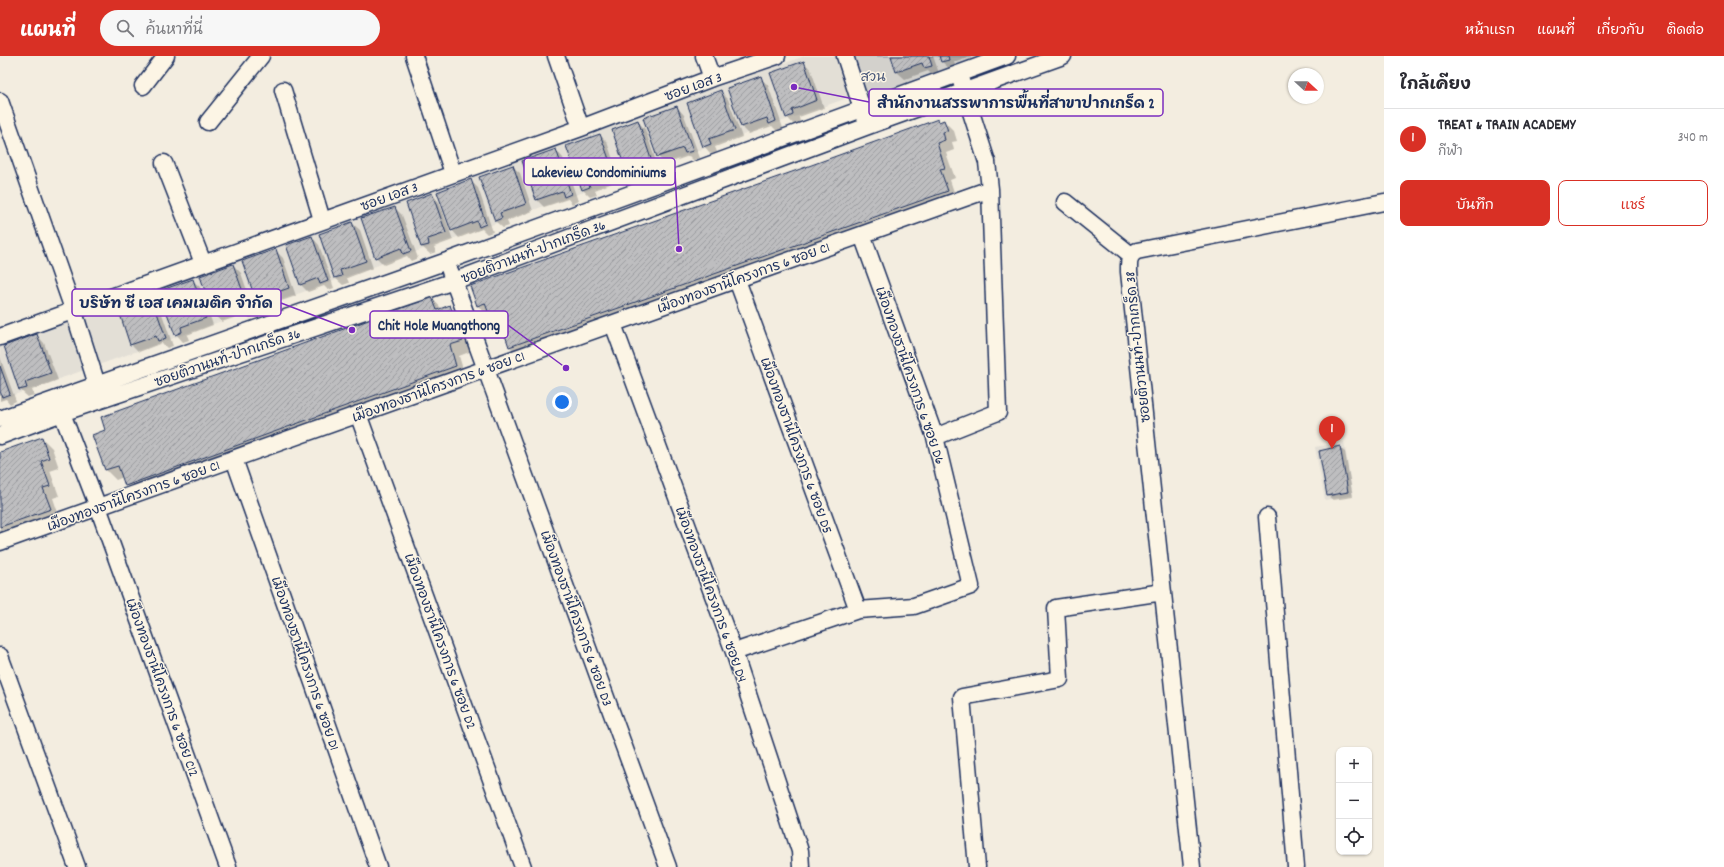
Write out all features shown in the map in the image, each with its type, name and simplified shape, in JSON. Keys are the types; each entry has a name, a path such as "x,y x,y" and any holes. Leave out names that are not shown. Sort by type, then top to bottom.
{"street":[{"path":"143,86 166,56"},
{"path":"208,122 261,56"},
{"path":"414,56 453,173"},
{"path":"556,56 581,128"},
{"path":"704,56 712,78"},
{"name":"ซอย เอส 3","path":"0,336 581,128 712,78 777,56"},
{"path":"845,56 868,126"},
{"name":"ซอยติวานนท์-ปากเกร็ด 36","path":"0,436 59,406 97,384 447,261 1007,56"},
{"name":"ซอยติวานนท์-ปากเกร็ด 36","path":"0,419 59,406 102,400 454,281 868,126 1063,56"},
{"path":"935,437 998,412 990,189 987,162 959,73"},
{"path":"283,90 322,220"},
{"path":"0,101 73,309 102,400"},
{"path":"164,163 203,264"},
{"name":"เมืองทองธานีโครงการ 6 ซอย C1","path":"0,542 990,189"},
{"path":"1065,202 1131,255"},
{"name":"ซอยติวานนท์-ปากเกร็ด 38","path":"1192,867 1158,554 1129,264 1131,255 1137,251 1384,202"},
{"name":"เมืองทองธานีโครงการ 6 ซอย D6","path":"858,610 914,606 971,586 935,437 862,235"},
{"name":"เมืองทองธานีโครงการ 6 ซอย D3","path":"447,261 668,867"},
{"name":"เมืองทองธานีโครงการ 6 ซอย D5","path":"737,280 858,610"},
{"name":"เมืองทองธานีโครงการ 6 ซอย D4","path":"613,324 734,652 800,851 801,867"},
{"name":"เมืองทองธานีโครงการ 6 ซอย C12","path":"59,406 98,507 228,867"},
{"name":"เมืองทองธานีโครงการ 6 ซอย D2","path":"358,414 523,867"},
{"name":"เมืองทองธานีโครงการ 6 ซอย D1","path":"234,459 378,867"},
{"path":"1267,517 1296,867"},
{"path":"977,867 962,697 1060,678 1056,608 1163,592"},
{"path":"734,652 858,610"},
{"path":"0,656 77,867"}],"shaded area":[{"path":"805,56 965,56 0,400 0,341"},
{"path":"1344,442 1353,495 1325,500 1315,447"}],"green space":[{"name":"สวน","path":"845,56 985,56 861,101"}],"building":[{"path":"891,56 929,56 932,66 924,68 922,63 896,72"},
{"path":"939,56 948,56 949,60 941,62"},
{"path":"804,61 817,100 792,110 793,115 786,118 770,73"},
{"path":"761,76 776,121 769,124 767,118 741,127 727,88"},
{"path":"721,90 735,130 709,139 711,144 703,147 687,103"},
{"path":"677,106 693,151 685,153 683,148 657,157 643,118"},
{"path":"938,119 939,122 944,120 948,131 943,132 945,140 937,143 945,168 940,169 948,191 509,347 502,326 494,328 485,303 477,306 470,286"},
{"path":"638,120 651,159 633,166 635,171 627,174 612,130"},
{"path":"600,134 614,173 588,182 590,187 582,190 566,146"},
{"path":"556,149 571,194 564,197 562,191 536,200 522,161"},
{"path":"513,165 526,204 500,213 502,218 495,221 479,177"},
{"path":"471,179 486,224 479,227 477,221 451,231 437,192"},
{"path":"432,193 446,233 428,239 429,245 421,247 406,203"},
{"path":"395,207 411,251 403,254 401,248 375,258 361,218"},
{"path":"352,222 366,261 340,270 342,276 334,278 319,234"},
{"path":"312,236 328,281 320,284 318,278 300,285 286,245"},
{"path":"276,249 289,288 263,297 265,303 258,306 242,261"},
{"path":"233,264 249,309 241,311 239,306 213,315 200,276"},
{"path":"193,279 206,318 181,327 182,332 175,335 159,291"},
{"path":"150,293 166,338 158,341 156,336 130,345 117,305"},
{"path":"432,297 437,310 450,305 463,341 450,345 456,366 125,486 118,466 105,470 92,435 105,430 101,417"},
{"path":"37,334 51,373 25,382 27,388 19,390 4,346"},
{"path":"0,366 10,394 2,397 0,391"},
{"path":"42,437 49,458 41,461 50,486 43,488 51,509 0,527 0,452"},
{"path":"1340,446 1348,492 1327,496 1319,451"}],"place":[{"name":"สำนักงานสรรพาการพื้นที่สาขาปากเกร็ด 2","path":"794,87"},
{"name":"Lakeview Condominiums","path":"679,249"},
{"name":"บริษัท ซี เอส เคมเมติค จำกัด","path":"352,330"},
{"name":"Chit Hole Muangthong","path":"566,368"},
{"name":"TREAT & TRAIN ACADEMY","path":"1332,449"}]}
